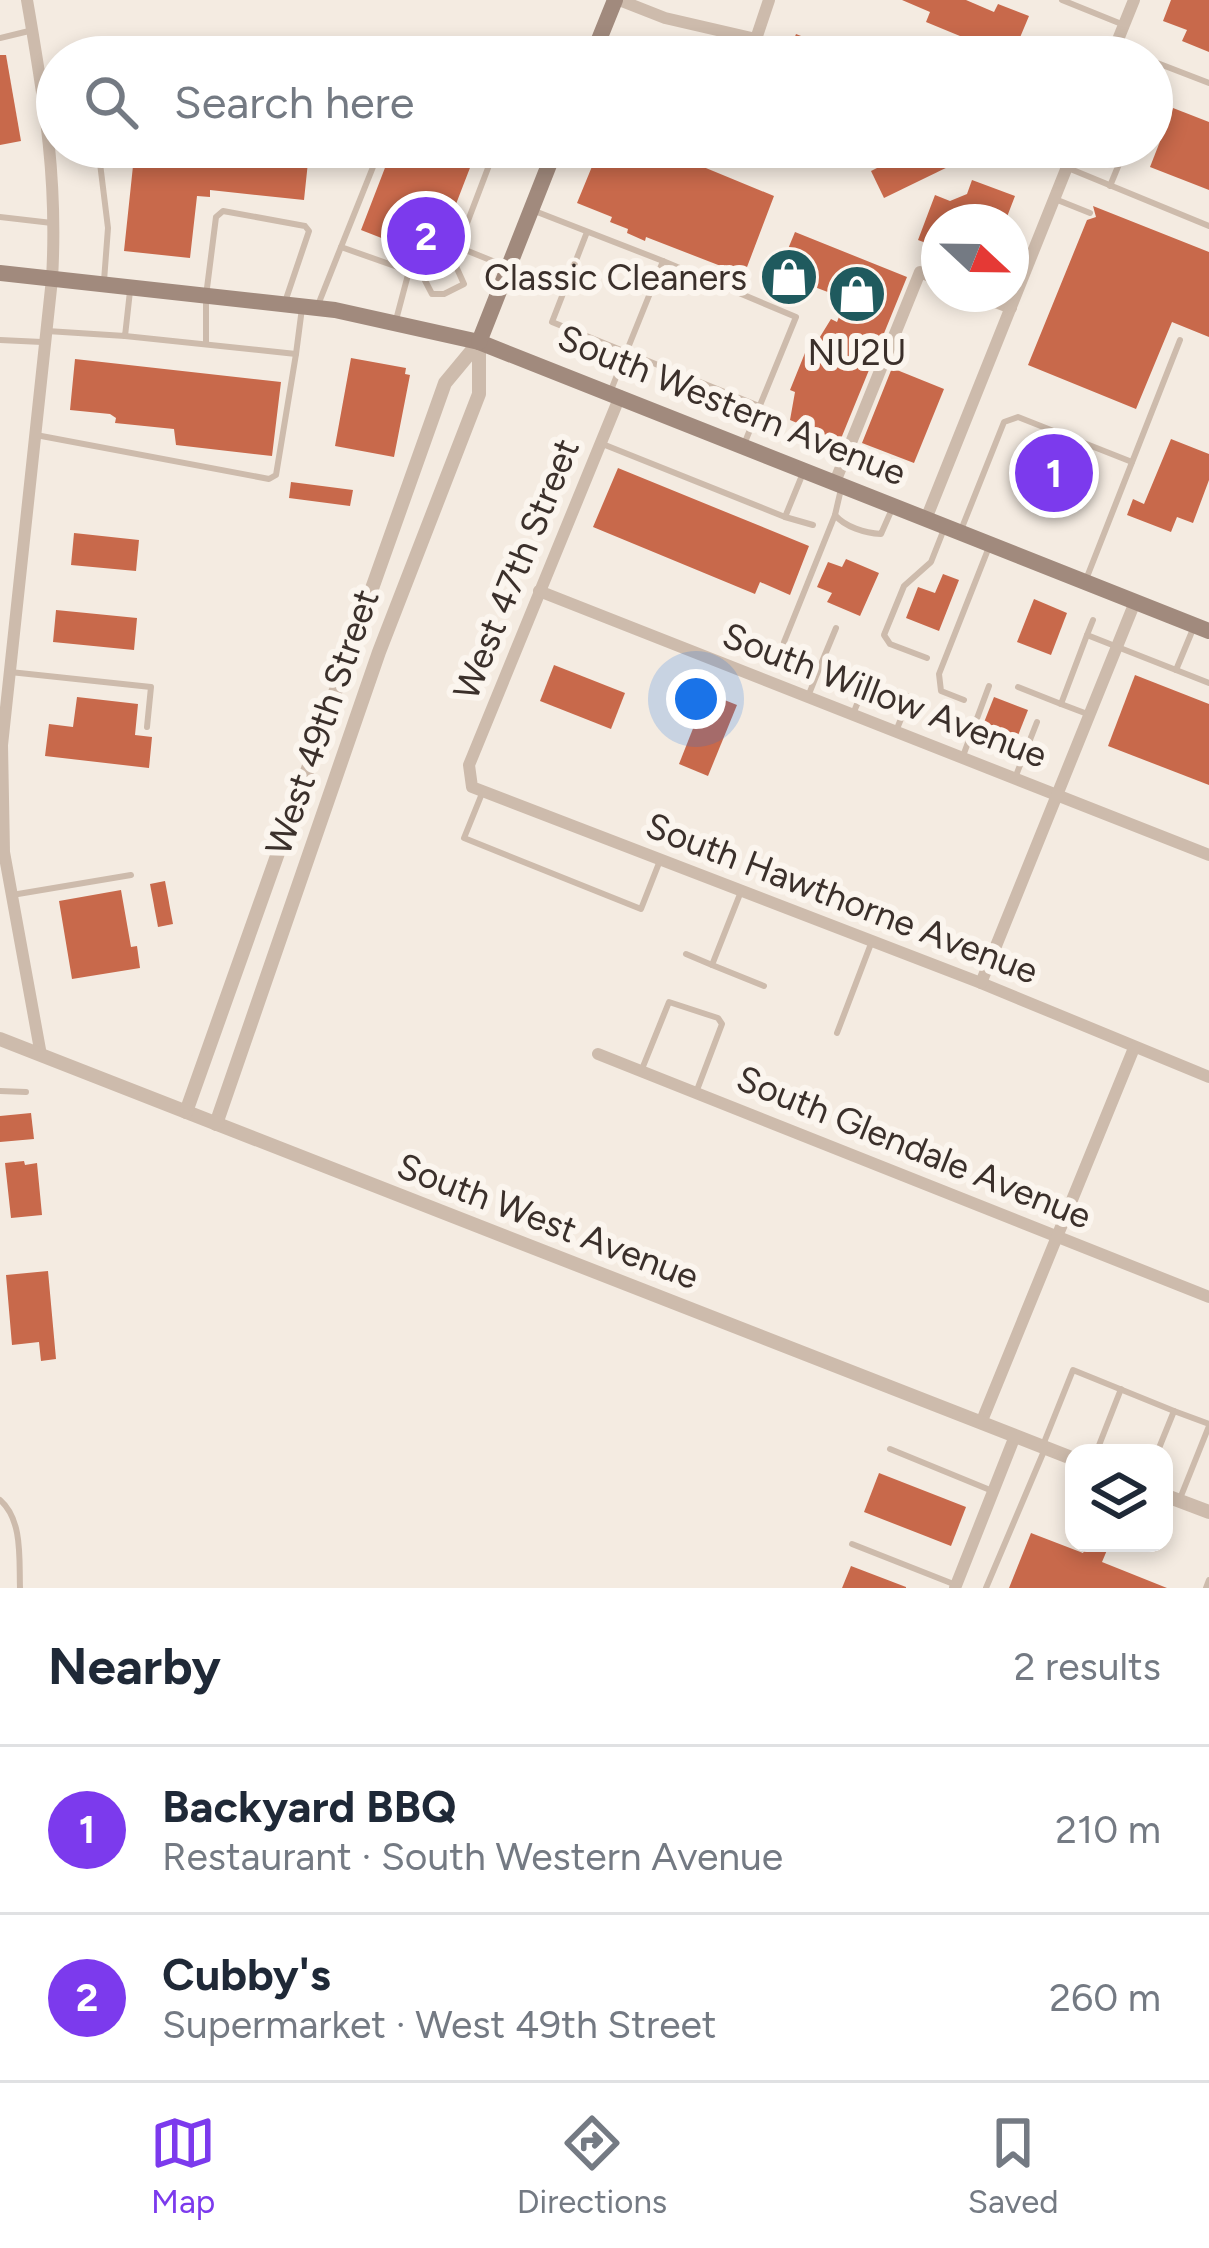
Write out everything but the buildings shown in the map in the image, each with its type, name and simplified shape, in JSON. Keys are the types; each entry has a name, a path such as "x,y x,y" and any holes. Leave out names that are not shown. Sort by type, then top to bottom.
{"main road":[{"path":"601,36 617,0"},
{"name":"West 49th Street","path":"479,342 548,168"},
{"name":"South Western Avenue","path":"0,273 301,306 395,321 479,342 1202,628"}],"street":[{"path":"27,0 36,47"},
{"path":"617,0 744,36"},
{"path":"757,36 769,0"},
{"path":"1120,36 1134,0"},
{"path":"41,1055 4,852 1,779 52,279 53,168"},
{"path":"1029,263 1067,168"},
{"path":"839,484 921,272"},
{"path":"926,519 1009,312"},
{"name":"West 49th Street","path":"186,1112 445,383 479,342"},
{"name":"West 49th Street","path":"216,1124 379,652 479,394 479,342"},
{"name":"West 47th Street","path":"483,791 472,787 469,765 600,443 615,394"},
{"name":"South Willow Avenue","path":"539,591 1209,855"},
{"path":"981,983 1136,602"},
{"name":"South Hawthorne Avenue","path":"483,791 981,983 1209,1077"},
{"name":"South West Avenue","path":"0,1039 1065,1455"},
{"path":"981,1423 1133,1048"},
{"name":"South Glendale Avenue","path":"598,1054 1209,1297"},
{"path":"955,1587 1016,1436"},
{"path":"1173,1498 1209,1513"}],"lane":[{"path":"1066,1 1124,25"},
{"path":"0,38 32,30"},
{"path":"1173,69 1209,83"},
{"path":"101,168 108,228 104,285"},
{"path":"301,306 341,247 373,168"},
{"path":"418,267 430,282 432,294 464,284 456,271 454,249 487,168"},
{"path":"1067,168 1209,226"},
{"path":"1110,186 1117,168"},
{"path":"1055,199 1090,213"},
{"path":"532,210 796,317 744,446"},
{"path":"36,434 269,479 276,475 296,354 309,231 305,226 223,211 216,217 206,296 206,344"},
{"path":"0,217 56,224"},
{"path":"587,232 552,322 760,407"},
{"path":"341,247 409,271 454,249 508,267"},
{"path":"615,394 626,351 663,261"},
{"path":"395,321 409,271"},
{"path":"125,336 131,287"},
{"path":"0,340 125,336 296,354"},
{"path":"1085,581 1180,340"},
{"path":"927,658 890,644 884,634 904,586 931,562 953,529 1004,422 1011,417 1132,463"},
{"path":"600,443 813,525"},
{"path":"785,517 805,470"},
{"path":"819,669 790,657 784,642 835,515 839,484"},
{"path":"835,515 840,522 881,534 894,506"},
{"path":"964,700 941,691 939,674 991,544"},
{"path":"1061,704 1093,620"},
{"path":"808,697 836,628"},
{"path":"1176,670 1202,628"},
{"path":"1088,635 1209,683"},
{"path":"10,672 152,686 147,727"},
{"path":"853,714 867,680 910,697 896,731"},
{"path":"962,757 989,686"},
{"path":"1018,687 1090,715"},
{"path":"1015,778 1037,722"},
{"path":"483,791 464,838 641,909 660,860"},
{"path":"12,895 130,875"},
{"path":"712,965 741,891"},
{"path":"837,1033 872,941"},
{"path":"686,954 764,986"},
{"path":"641,1071 669,1002 718,1018 722,1024 695,1093"},
{"path":"0,1090 26,1092"},
{"path":"986,1588 1073,1370 1209,1425 1173,1496"},
{"path":"1100,1444 1121,1389"},
{"path":"1161,1444 1174,1411"},
{"path":"890,1449 994,1491"},
{"path":"0,1500 10,1508 17,1536 20,1588"},
{"path":"852,1544 955,1587"}],"place":[{"name":"Cubby's","path":"426,236"},
{"name":"Classic Cleaners","path":"789,277"},
{"name":"NU2U","path":"857,294"},
{"name":"Backyard BBQ","path":"1054,473"}]}
